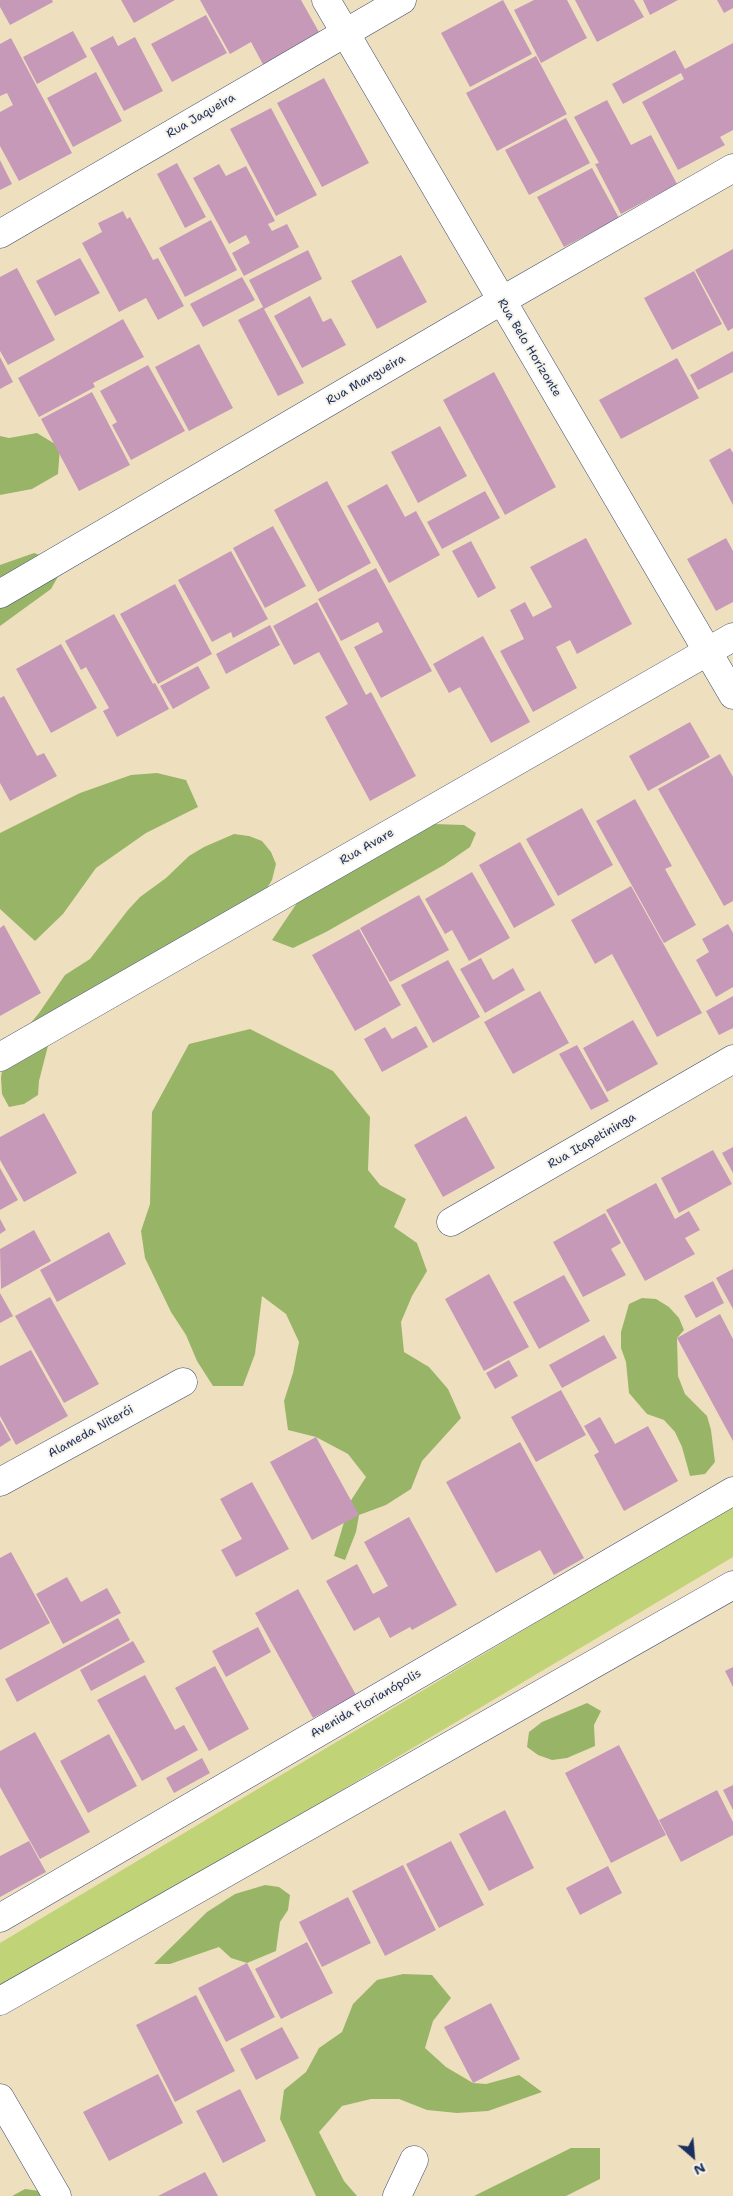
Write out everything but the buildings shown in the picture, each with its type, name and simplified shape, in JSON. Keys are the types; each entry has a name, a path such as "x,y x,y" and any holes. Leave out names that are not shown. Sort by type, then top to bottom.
{"street":[{"name":"Rua Belo Horizonte","path":"326,0 501,301 709,651 733,695"},
{"name":"Rua Jaqueira","path":"0,234 344,32 402,0"},
{"name":"Rua Mangueira","path":"0,594 501,301 733,168"},
{"name":"Rua Avare","path":"0,1057 733,637"},
{"name":"Rua Itapetininga","path":"451,1222 733,1059"},
{"name":"Alameda Niterói","path":"0,1482 183,1382"},
{"name":"Avenida Florianópolis","path":"0,1918 733,1491"},
{"path":"0,2001 733,1585"},
{"path":"0,2098 57,2196"},
{"path":"397,2196 414,2160"}],"green space":[{"path":"37,433 60,447 58,474 32,489 0,495 0,436 9,438"},
{"path":"34,553 65,564 51,589 0,626 0,565"},
{"path":"157,773 186,780 198,807 146,833 96,868 63,914 35,941 0,909 0,833 80,793 131,775"},
{"path":"434,824 464,825 476,833 470,847 444,865 326,932 293,948 272,940 297,903 307,893"},
{"path":"234,834 249,836 262,841 271,852 276,864 272,880 264,893 51,1034 39,1081 38,1095 24,1104 9,1107 2,1094 1,1078 3,1063 19,1037 39,1013 65,975 90,959 140,897 166,878 189,856"},
{"path":"250,1029 333,1071 370,1117 368,1170 380,1185 406,1199 394,1227 417,1243 427,1271 412,1296 401,1322 404,1352 429,1367 448,1389 461,1418 422,1461 411,1489 386,1505 359,1515 356,1532 345,1560 334,1556 350,1502 366,1477 348,1454 316,1437 288,1430 284,1401 293,1373 299,1342 286,1314 262,1296 255,1354 243,1386 213,1386 197,1361 186,1335 171,1312 145,1258 141,1231 150,1204 152,1112 189,1044"},
{"path":"642,1298 656,1299 669,1307 679,1318 684,1330 677,1338 678,1376 685,1394 707,1416 711,1430 715,1462 705,1474 690,1476 682,1447 675,1432 664,1420 647,1414 629,1393 626,1362 621,1348 621,1332 629,1304"},
{"path":"733,1505 733,1557 0,1994 0,1943"},
{"path":"587,1703 601,1711 594,1725 595,1746 567,1758 552,1760 538,1755 527,1747 529,1732 542,1722"},
{"path":"265,1885 279,1887 290,1895 288,1910 280,1922 276,1951 247,1963 231,1958 219,1947 170,1964 154,1964 207,1912 235,1894"},
{"path":"403,1974 432,1975 451,1998 433,2021 425,2048 446,2067 473,2083 486,2084 519,2075 542,2092 488,2111 457,2113 427,2110 399,2099 371,2099 342,2106 319,2132 344,2181 357,2196 316,2196 280,2119 284,2090 306,2072 319,2048 342,2032 353,2004 377,1980"},
{"path":"571,2148 600,2148 600,2179 566,2196 474,2196"},
{"path":"25,2189 40,2191 57,2196 12,2196"}]}
